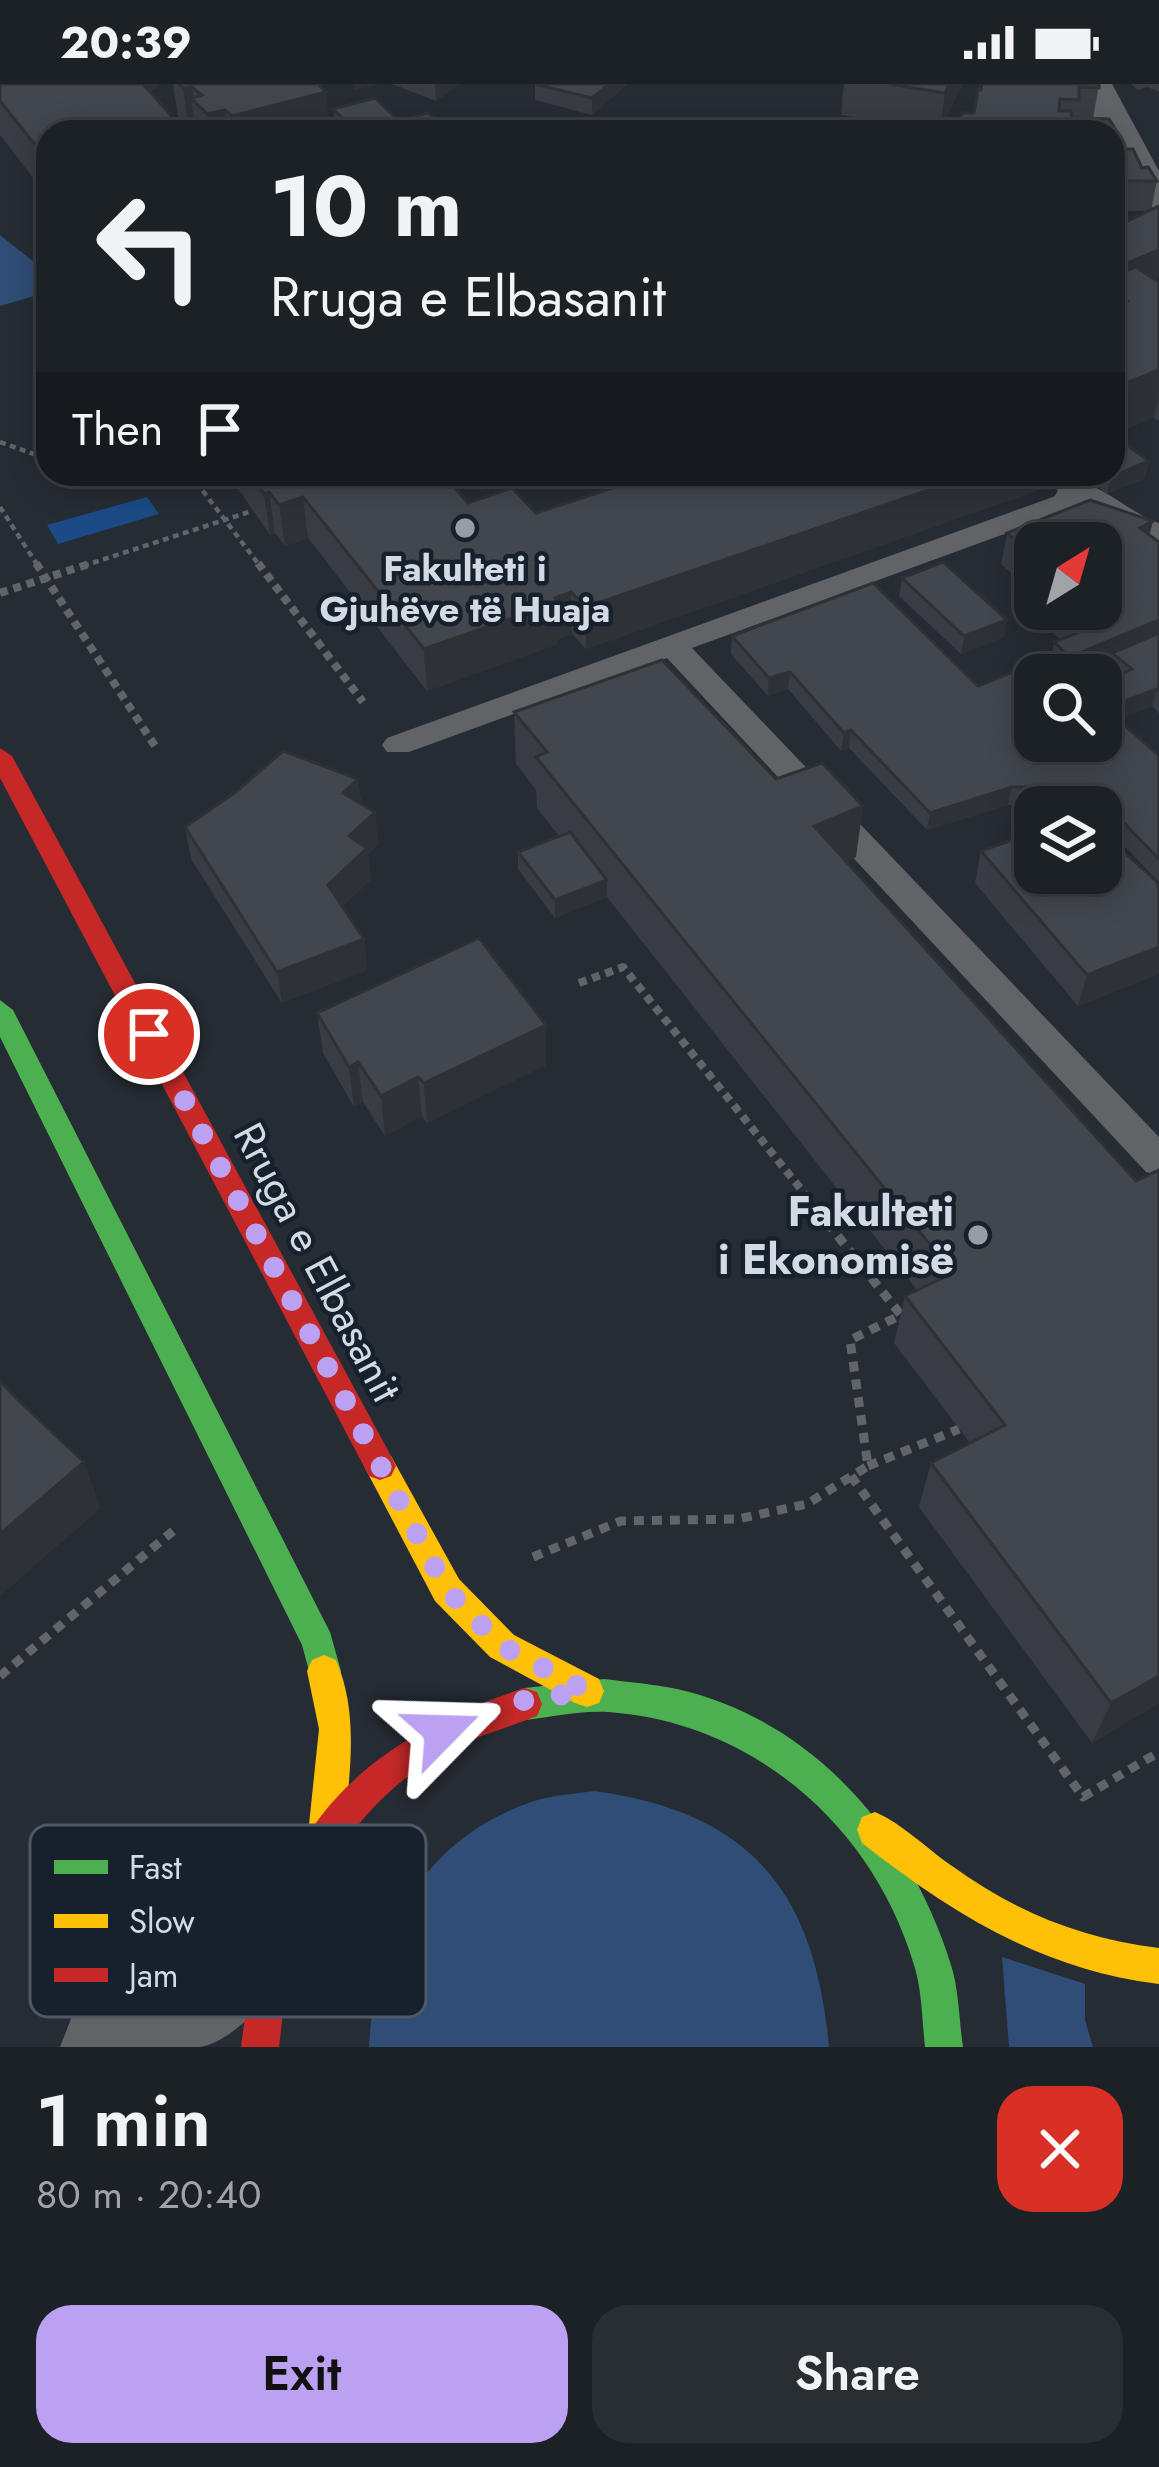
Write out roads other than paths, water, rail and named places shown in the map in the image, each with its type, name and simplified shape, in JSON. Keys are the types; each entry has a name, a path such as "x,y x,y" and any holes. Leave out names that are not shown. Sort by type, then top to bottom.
{"main road":[{"name":"Rruga e Elbasanit","path":"0,756 447,1590 502,1646 587,1691"},
{"path":"0,1010 318,1643 336,1729 316,1825"},
{"path":"341,1825 380,1775 442,1731 513,1702 587,1691 662,1698 734,1722 800,1760 858,1816 969,1904 1086,1950 1159,1966"},
{"path":"858,1816 901,1880 930,1953 944,2047"},
{"path":"260,2047 262,2017"}],"street":[{"path":"1096,92 1159,122"},
{"path":"1096,92 1110,120"},
{"path":"1125,151 1159,197"},
{"path":"1068,486 1120,527 1159,542"},
{"path":"106,2047 174,2017"}],"lane":[{"path":"398,745 671,645 1065,486"},
{"path":"671,645 1159,1161"}],"place":[{"name":"Fakulteti i Gjuhëve të Huaja","path":"465,528"},
{"name":"Fakulteti i Ekonomisë","path":"978,1235"}]}
